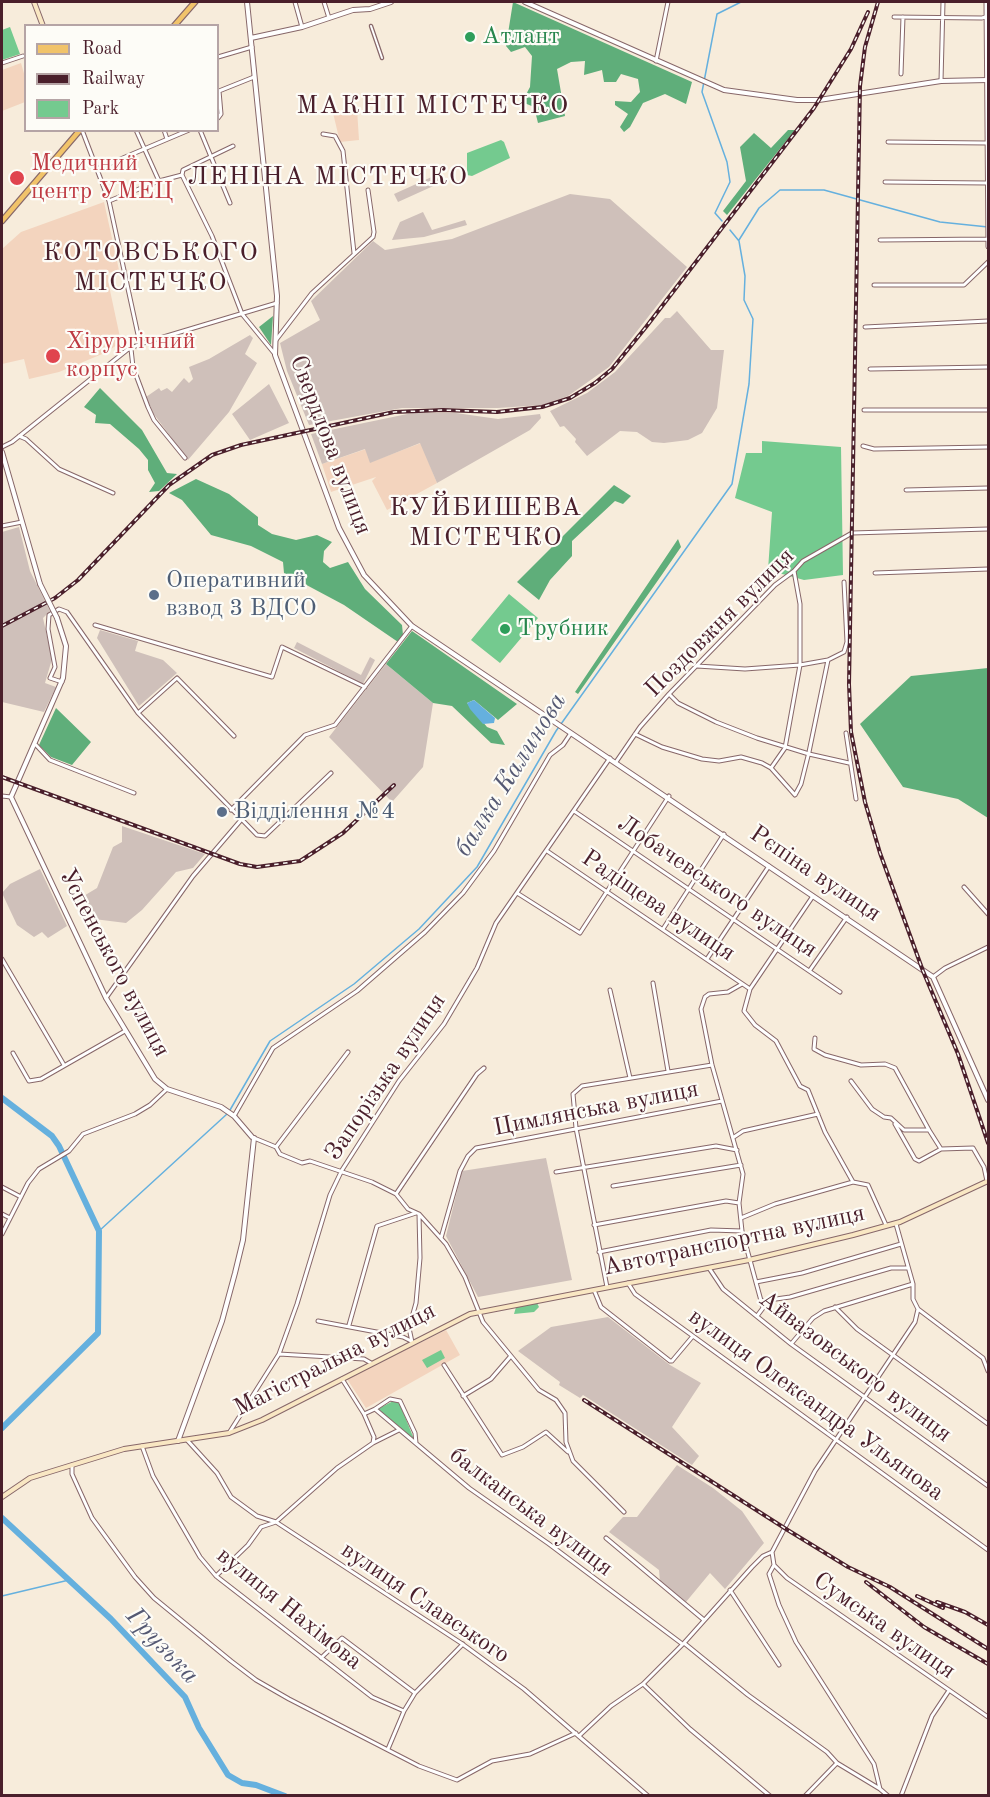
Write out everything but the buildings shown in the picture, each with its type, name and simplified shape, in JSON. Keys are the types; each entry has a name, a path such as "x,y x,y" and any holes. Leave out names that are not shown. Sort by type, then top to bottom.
{"main road":[{"path":"34,2 42,24"},
{"path":"176,24 195,2"},
{"path":"2,221 79,132"},
{"name":"Автотранспортна вулиця","path":"479,1312 749,1260 896,1224 988,1181"},
{"name":"Магістральна вулиця","path":"2,1497 30,1478 72,1465 142,1446 229,1433 262,1420 459,1318 479,1312"}],"street":[{"name":"Свердлова вулиця","path":"247,2 277,303 275,355 349,549 364,575 412,626 562,728"},
{"path":"295,2 302,27"},
{"path":"324,2 329,18"},
{"path":"251,38 302,27 353,10 370,9 392,2"},
{"path":"525,2 724,90 797,100 860,95 902,85 987,80"},
{"path":"656,61 668,2"},
{"path":"941,81 943,2"},
{"path":"986,2 988,247"},
{"path":"894,17 987,17"},
{"path":"901,74 903,17"},
{"path":"371,26 382,58"},
{"path":"219,57 252,47"},
{"path":"2,63 23,56"},
{"path":"219,116 221,114 219,91 255,77"},
{"path":"82,132 108,201 140,344"},
{"path":"137,132 159,181"},
{"path":"165,132 167,139"},
{"path":"97,169 184,132"},
{"path":"201,132 230,203"},
{"path":"323,134 335,136 343,151 354,253"},
{"path":"888,142 988,143"},
{"path":"232,146 183,170 182,175 212,236 242,314 275,355"},
{"path":"108,201 159,181 182,175"},
{"path":"885,182 988,183"},
{"path":"275,342 312,293 373,237 368,190"},
{"path":"880,240 988,239"},
{"path":"874,285 964,285 988,262"},
{"path":"2,796 11,797 36,745 62,682 66,646 57,618 40,584 2,452 19,436 140,344 277,303"},
{"path":"865,327 988,321"},
{"path":"131,349 133,368 154,420 185,458"},
{"path":"870,369 988,367"},
{"path":"864,410 988,410"},
{"path":"19,436 26,439 59,469 114,493"},
{"path":"863,446 874,449 988,447"},
{"path":"906,490 988,488"},
{"path":"2,526 22,522"},
{"name":"Поздовжня вулиця","path":"616,762 635,734 669,694 775,585 803,561 852,533 988,529"},
{"path":"875,573 988,569"},
{"path":"771,768 785,748 800,665 800,604 794,571"},
{"path":"697,666 745,669 800,665 828,660 844,652 847,642 844,582"},
{"path":"62,682 50,678 55,667 48,629 49,615 59,609 67,612 138,713 257,835 265,836 331,773"},
{"path":"95,625 272,677 282,647 364,687"},
{"path":"231,810 305,735 335,725 412,626"},
{"path":"635,734 662,747 702,759 719,762 741,757 771,768 795,795 809,754 828,660"},
{"path":"138,713 177,678 234,736"},
{"path":"669,694 678,703 716,722 785,748 849,763"},
{"name":"Рєпіна вулиця","path":"562,728 669,796 933,977"},
{"path":"234,1116 273,1048 357,991 425,932 463,892 494,851 550,755 563,745 571,733"},
{"path":"846,733 856,799"},
{"path":"36,745 50,760 134,793"},
{"name":"Запорізька вулиця","path":"229,1433 279,1354 297,1304 330,1195 342,1170 399,1081 444,1024 477,968 496,923 610,758"},
{"path":"517,893 580,933 669,796"},
{"name":"Успенського вулиця","path":"11,797 106,998 155,1079 166,1089 221,1107 234,1116 253,1138"},
{"name":"Лобачевського вулиця","path":"574,811 840,992"},
{"path":"106,998 193,876 241,820"},
{"path":"663,929 724,834"},
{"name":"Радіщева вулиця","path":"547,851 750,989"},
{"path":"707,959 770,865"},
{"path":"964,887 988,914"},
{"path":"814,895 750,989 744,1011 755,1025 777,1041 800,1086 808,1090 825,1132 853,1182"},
{"path":"810,970 847,917"},
{"path":"988,947 945,968 933,977 988,1100"},
{"path":"2,959 64,1065"},
{"path":"653,983 668,1071"},
{"path":"742,984 728,992 709,994 701,1010 712,1065 743,1174 739,1203 740,1218 749,1260 762,1301 763,1308 757,1316"},
{"path":"610,990 630,1078"},
{"path":"13,1053 29,1081 41,1078 124,1031"},
{"path":"814,1038 814,1049 825,1055 861,1065 885,1064 895,1068 941,1149"},
{"path":"276,1147 348,1053"},
{"path":"607,1287 576,1128 573,1094 582,1086 712,1065"},
{"path":"396,1194 477,1074 484,1068"},
{"path":"851,1082 872,1109 884,1117 891,1118 904,1130 929,1130"},
{"path":"2,1233 39,1169 63,1154 83,1134 135,1114 150,1105 166,1089"},
{"name":"Цимлянська вулиця","path":"441,1238 460,1171 468,1156 476,1149 722,1101"},
{"path":"734,1137 743,1131 819,1114"},
{"path":"891,1118 915,1160 918,1161 941,1149 974,1148 988,1181"},
{"path":"178,1441 222,1321 236,1274 243,1240 253,1138 276,1147 280,1154 302,1163 310,1161 342,1170 396,1194 408,1209 417,1214 441,1238 465,1277 479,1312 510,1357 540,1390 556,1400 565,1413 569,1453 573,1461 624,1512"},
{"path":"556,1172 716,1146 737,1150"},
{"path":"614,1186 741,1165"},
{"path":"740,1218 775,1204 853,1182 868,1185 886,1226"},
{"path":"2,1187 21,1197"},
{"path":"594,1225 726,1201 739,1203"},
{"path":"2,1214 10,1218"},
{"path":"349,1325 377,1226 417,1214"},
{"path":"412,1342 409,1328 419,1276 417,1214"},
{"path":"896,1224 914,1284 913,1299 918,1309 983,1358 988,1371"},
{"path":"599,1252 711,1230 742,1231"},
{"path":"756,1282 802,1273 901,1244"},
{"name":"Айвазовського вулиця","path":"709,1268 723,1289 791,1344 988,1486"},
{"path":"762,1301 790,1296 891,1268 909,1268"},
{"name":"вулиця Олександра Ульянова","path":"628,1283 635,1294 988,1550"},
{"path":"791,1344 813,1318 835,1307 914,1284"},
{"path":"594,1290 601,1307 670,1361 693,1336"},
{"path":"835,1307 857,1329 988,1424"},
{"path":"72,1465 72,1474 92,1518 120,1559 154,1598 256,1680 419,1766 457,1780 492,1761 530,1754 577,1734 643,1684 763,1556 772,1552 815,1471 915,1322 918,1309"},
{"path":"318,1321 349,1325 403,1337 412,1342"},
{"path":"279,1354 364,1359 371,1363"},
{"path":"463,1396 491,1379 510,1357"},
{"path":"444,1365 502,1455 523,1447 546,1432 569,1453"},
{"path":"342,1379 364,1414 374,1437 373,1443"},
{"path":"364,1414 390,1399 400,1401 416,1443"},
{"name":"балканська вулиця","path":"375,1409 469,1488 683,1643 827,1752 837,1763 888,1796"},
{"path":"216,1576 248,1545 261,1527 276,1522 336,1468 373,1443 399,1430"},
{"path":"181,1431 187,1440"},
{"name":"вулиця Славського","path":"187,1440 217,1473 231,1497 257,1516 276,1522 463,1644 524,1689 648,1796"},
{"name":"вулиця Нахімова","path":"142,1446 153,1476 200,1557 216,1576 372,1697 404,1711"},
{"path":"606,1538 704,1620"},
{"path":"772,1552 774,1565 769,1574 779,1605 796,1642 874,1764 880,1789"},
{"name":"Сумська вулиця","path":"774,1565 813,1598 948,1692 988,1717"},
{"path":"730,1590 779,1665"},
{"path":"321,1658 342,1638 415,1693"},
{"path":"388,1749 404,1711 415,1693 463,1644"},
{"path":"643,1684 690,1729 770,1796"},
{"path":"901,1796 932,1716 948,1692"},
{"path":"805,1796 837,1763"}],"shaded area":[{"path":"21,63 24,74 24,102 2,111 2,70"},
{"path":"357,109 359,140 340,142 333,113"},
{"path":"436,175 440,183 398,202 394,194"},
{"path":"570,194 610,199 687,267 609,367 568,396 542,405 498,408 402,408 309,425 287,371 280,343 320,320 311,301 373,241 385,250 452,239"},
{"path":"104,202 119,270 108,273 108,281 121,342 107,352 59,372 29,379 24,359 2,364 2,249 21,232"},
{"path":"423,212 432,230 465,220 467,225 424,237 392,240 400,222"},
{"path":"677,311 711,350 724,350 717,408 702,433 688,440 664,443 652,442 637,432 620,431 587,456 564,426 560,427 550,411 587,393 615,372 665,318 670,318"},
{"path":"250,335 253,338 245,354 257,363 229,412 188,460 153,413 146,397 159,388 161,391 167,388 172,392 184,378 189,383 193,379 189,367 209,359"},
{"path":"269,384 289,423 250,440 232,414"},
{"path":"412,413 456,413 498,419 540,414 541,418 530,430 437,483 420,443 370,463 365,449 322,464 311,434"},
{"path":"421,443 437,483 415,495 387,510 372,481 376,477 331,492 322,464 366,449 371,462"},
{"path":"19,527 30,571 50,611 43,618 52,659 45,683 56,687 44,712 2,702 2,532"},
{"path":"100,630 138,641 135,651 163,660 177,673 139,706 97,638"},
{"path":"297,642 361,675 370,657 375,660 363,684 294,648"},
{"path":"386,664 433,703 423,767 392,802 329,737"},
{"path":"122,826 205,854 193,868 176,872 142,910 126,923 86,918 77,900 97,888 113,847 122,842"},
{"path":"40,869 67,926 48,938 42,932 34,937 17,925 2,893 10,884"},
{"path":"546,1158 572,1280 478,1297 446,1236 462,1171"},
{"path":"608,1317 670,1365 701,1383 672,1427 699,1456 692,1465 583,1395 580,1398 559,1385 560,1382 518,1351 551,1327"},
{"path":"446,1330 460,1355 366,1408 347,1379"},
{"path":"677,1465 713,1488 742,1511 764,1543 725,1589 710,1573 686,1602 660,1582 659,1570 609,1532 623,1517 637,1517"}],"green space":[{"path":"513,2 692,82 686,104 665,94 643,103 630,127 624,132 620,127 628,114 615,105 615,101 631,102 640,92 638,79 621,74 616,82 604,82 602,70 584,75 585,61 571,62 557,69 565,116 538,123 534,107 522,102 530,87 532,56 525,47 511,52 506,46"},
{"path":"10,27 20,54 2,60 2,30"},
{"path":"788,130 795,130 727,215 723,211 746,181 740,147 754,133 771,148"},
{"path":"501,140 510,158 472,176 467,175 467,153"},
{"path":"273,316 271,345 259,327"},
{"path":"100,388 142,430 167,473 177,474 159,491 149,492 155,483 148,470 148,460 139,449 110,424 95,423 96,415 84,407"},
{"path":"762,441 841,447 843,575 804,580 768,570 772,512 735,498 746,453 762,453"},
{"path":"196,479 229,494 258,517 258,525 272,534 296,540 317,535 332,542 324,551 323,562 330,568 348,562 365,589 402,625 403,635 398,642 344,605 284,573 283,562 251,546 211,535 182,500 169,493"},
{"path":"614,485 631,496 623,504 615,501 572,541 572,556 550,580 539,600 517,582"},
{"path":"678,539 681,547 578,694 575,692"},
{"name":"Трубник","path":"509,594 538,618 500,663 471,640"},
{"path":"412,631 517,704 498,720 474,700 467,703 487,727 497,731 505,745 491,743 452,706 433,703 386,664"},
{"path":"988,668 988,818 958,799 903,787 860,724 911,676"},
{"path":"56,708 91,742 72,765 51,757 39,745"},
{"path":"537,1303 539,1307 534,1312 514,1314 516,1307"},
{"path":"441,1350 445,1358 427,1368 422,1360"},
{"path":"395,1400 399,1402 414,1439 378,1409"}],"water":[{"path":"474,700 495,718 494,723 483,724 467,703"}],"waterway":[{"name":"балка Калинова","path":"722,221 715,213 730,182 727,162 702,92 717,14 741,2"},
{"path":"739,240 759,208 780,190 824,190 940,222 988,227"},
{"name":"балка Калинова","path":"230,1110 270,1041 354,984 419,929 477,867 556,731 732,484 749,384 753,319 744,300 745,276 739,241 730,230"},
{"name":"Грузька","path":"2,1098 52,1136 59,1146 99,1231 98,1333 2,1428"},
{"name":"балка Калинова","path":"99,1231 227,1114"},
{"name":"Грузька","path":"2,1518 111,1619 185,1697 199,1728 228,1775 242,1783 256,1785 285,1796"},
{"path":"2,1596 69,1580"}],"railway":[{"path":"878,2 865,47 860,86 849,684 851,732 865,802 880,853 923,971 958,1054 988,1143"},
{"path":"2,626 55,598 78,580 169,485 212,455 241,445 394,412 443,410 497,412 542,407 570,398 595,383 612,369 646,327 814,108 851,49 868,12"},
{"path":"2,777 240,864 257,867 300,861 343,833 394,785"},
{"path":"584,1400 786,1529 848,1567 890,1587 988,1649"},
{"path":"866,1582 924,1627 988,1664"},
{"path":"917,1596 943,1608"},
{"path":"937,1602 965,1612 988,1625"}],"place":[{"name":"Атлант","path":"470,37"},
{"name":"Медичний центр УМЕЦ","path":"17,178"},
{"name":"Хірургічний корпус","path":"53,356"},
{"name":"Оперативний взвод 3 ВДСО","path":"154,595"},
{"name":"Трубник","path":"505,629"},
{"name":"Відділення №4","path":"222,812"}],"district":[{"name":"МАКНІІ МІСТЕЧКО","path":"433,106"},
{"name":"ЛЕНІНА МІСТЕЧКО","path":"328,177"},
{"name":"КОТОВСЬКОГО МІСТЕЧКО","path":"151,268"},
{"name":"КУЙБИШЕВА МІСТЕЧКО","path":"486,523"}]}
